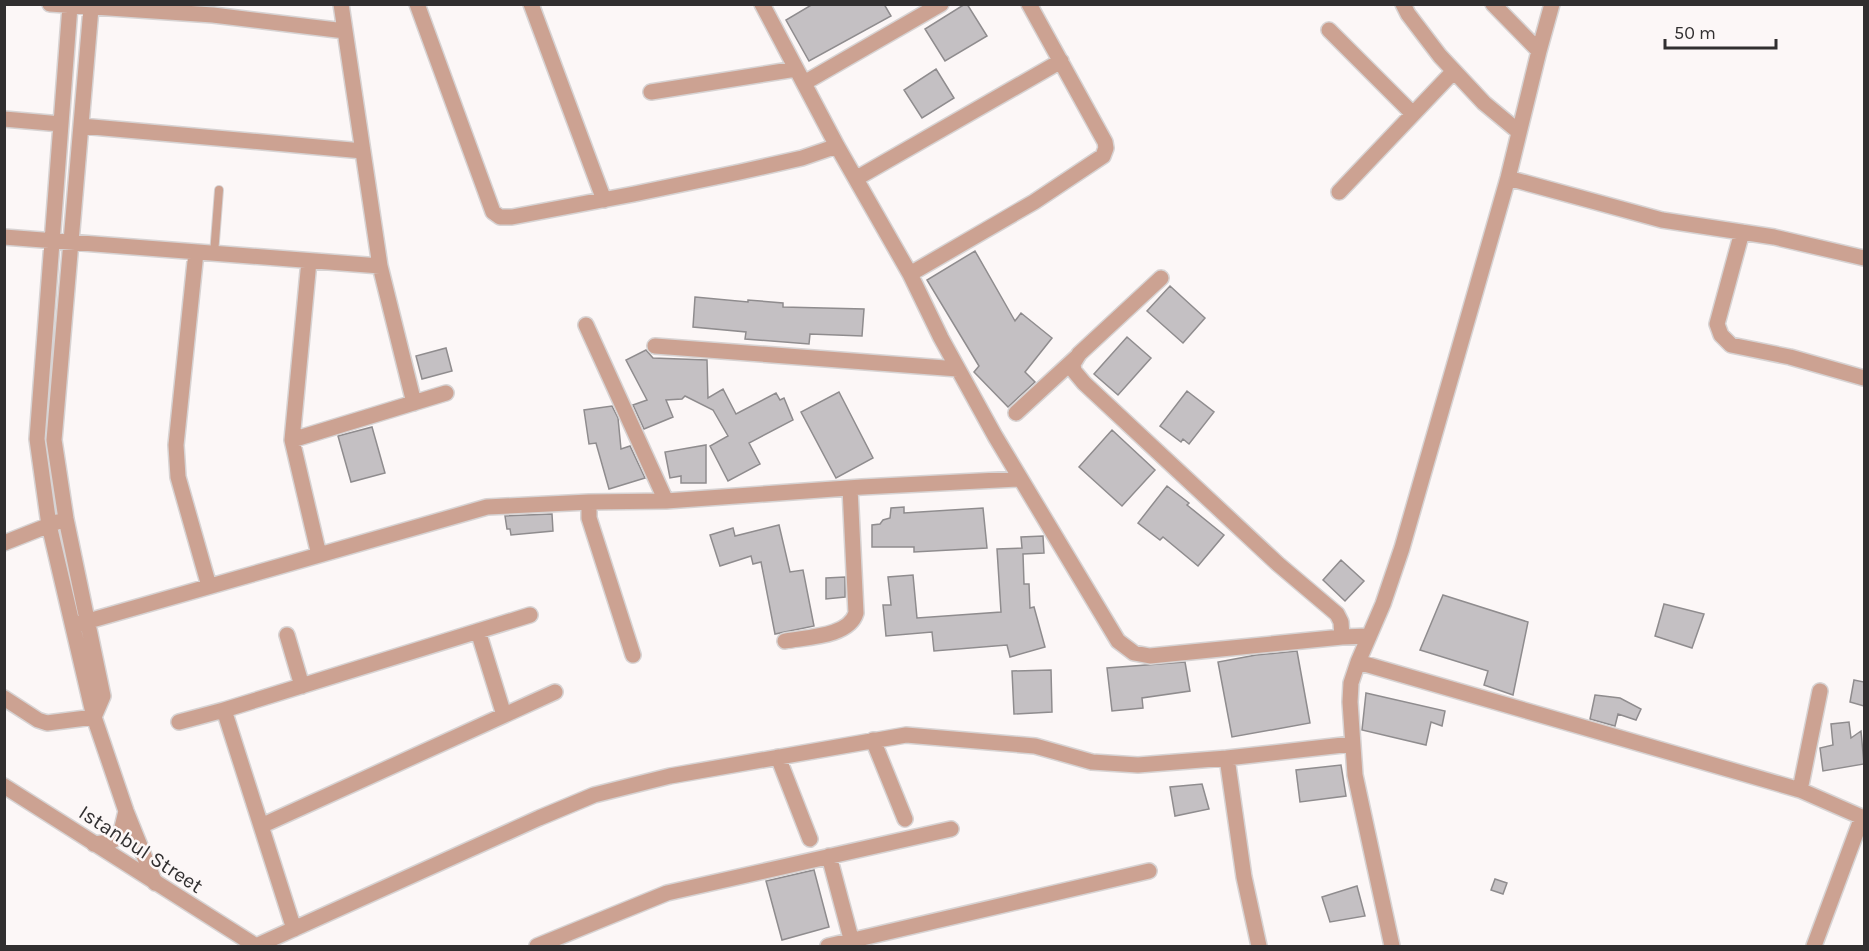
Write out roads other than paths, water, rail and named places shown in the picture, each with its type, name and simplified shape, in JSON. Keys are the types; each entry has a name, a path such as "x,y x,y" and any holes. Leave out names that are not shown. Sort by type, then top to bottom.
{"street":[{"path":"50,4 213,15 345,31"},
{"path":"341,4 380,266 414,403"},
{"path":"417,4 493,212 500,217 512,217 604,200 802,158 837,146"},
{"path":"531,4 604,200"},
{"path":"762,4 837,146 910,274 958,369 1020,479 1118,641 1134,653 1150,656 1370,636"},
{"path":"804,83 940,4"},
{"path":"910,274 1034,202 1103,156 1106,148 1105,142 1029,4"},
{"path":"1403,4 1407,14 1454,71 1484,104 1519,132"},
{"path":"1493,4 1539,51"},
{"path":"1392,946 1355,775 1351,683 1402,548 1508,178 1552,4"},
{"path":"82,6 61,123 37,439 49,525 103,696 94,717 126,811 155,883"},
{"path":"80,623 54,440 81,126 82,6"},
{"path":"1329,30 1413,114"},
{"path":"857,178 1061,61"},
{"path":"651,92 796,69"},
{"path":"1339,192 1454,71"},
{"path":"4,119 61,123"},
{"path":"81,126 363,151"},
{"path":"1508,178 1662,220 1774,237 1864,258"},
{"path":"1742,232 1717,324 1721,335 1731,345 1791,357 1864,378"},
{"path":"4,237 380,266"},
{"path":"196,252 176,445 178,477 209,586"},
{"path":"309,261 292,440 320,555"},
{"path":"1016,413 1161,278"},
{"path":"586,326 666,501"},
{"path":"655,346 958,369"},
{"path":"1079,354 1073,364 1078,378 1278,564 1337,614 1341,622 1342,637"},
{"path":"292,440 446,393"},
{"path":"80,623 486,507 666,501 1020,479"},
{"path":"785,641 837,632 845,629 855,618 850,488"},
{"path":"589,502 590,518 633,655"},
{"path":"4,543 66,519"},
{"path":"179,722 530,615"},
{"path":"478,631 504,715"},
{"path":"287,635 302,686"},
{"path":"1358,662 1800,790 1863,817 1814,946"},
{"path":"1800,790 1820,691"},
{"path":"261,826 555,692"},
{"path":"4,698 38,720 47,723 94,717"},
{"path":"224,710 294,929"},
{"path":"256,946 437,863 594,795 670,776 906,735 1035,746 1092,762 1138,765 1352,744"},
{"path":"873,740 905,819"},
{"path":"778,757 810,839"},
{"path":"1227,758 1244,877 1259,946"},
{"name":"Istanbul Street","path":"4,786 256,946"},
{"path":"94,844 110,842 120,836 126,811"},
{"path":"537,946 667,892 951,830"},
{"path":"829,856 852,944"},
{"path":"828,946 852,944 1149,871"}],"lane":[{"path":"214,254 219,190"}]}
